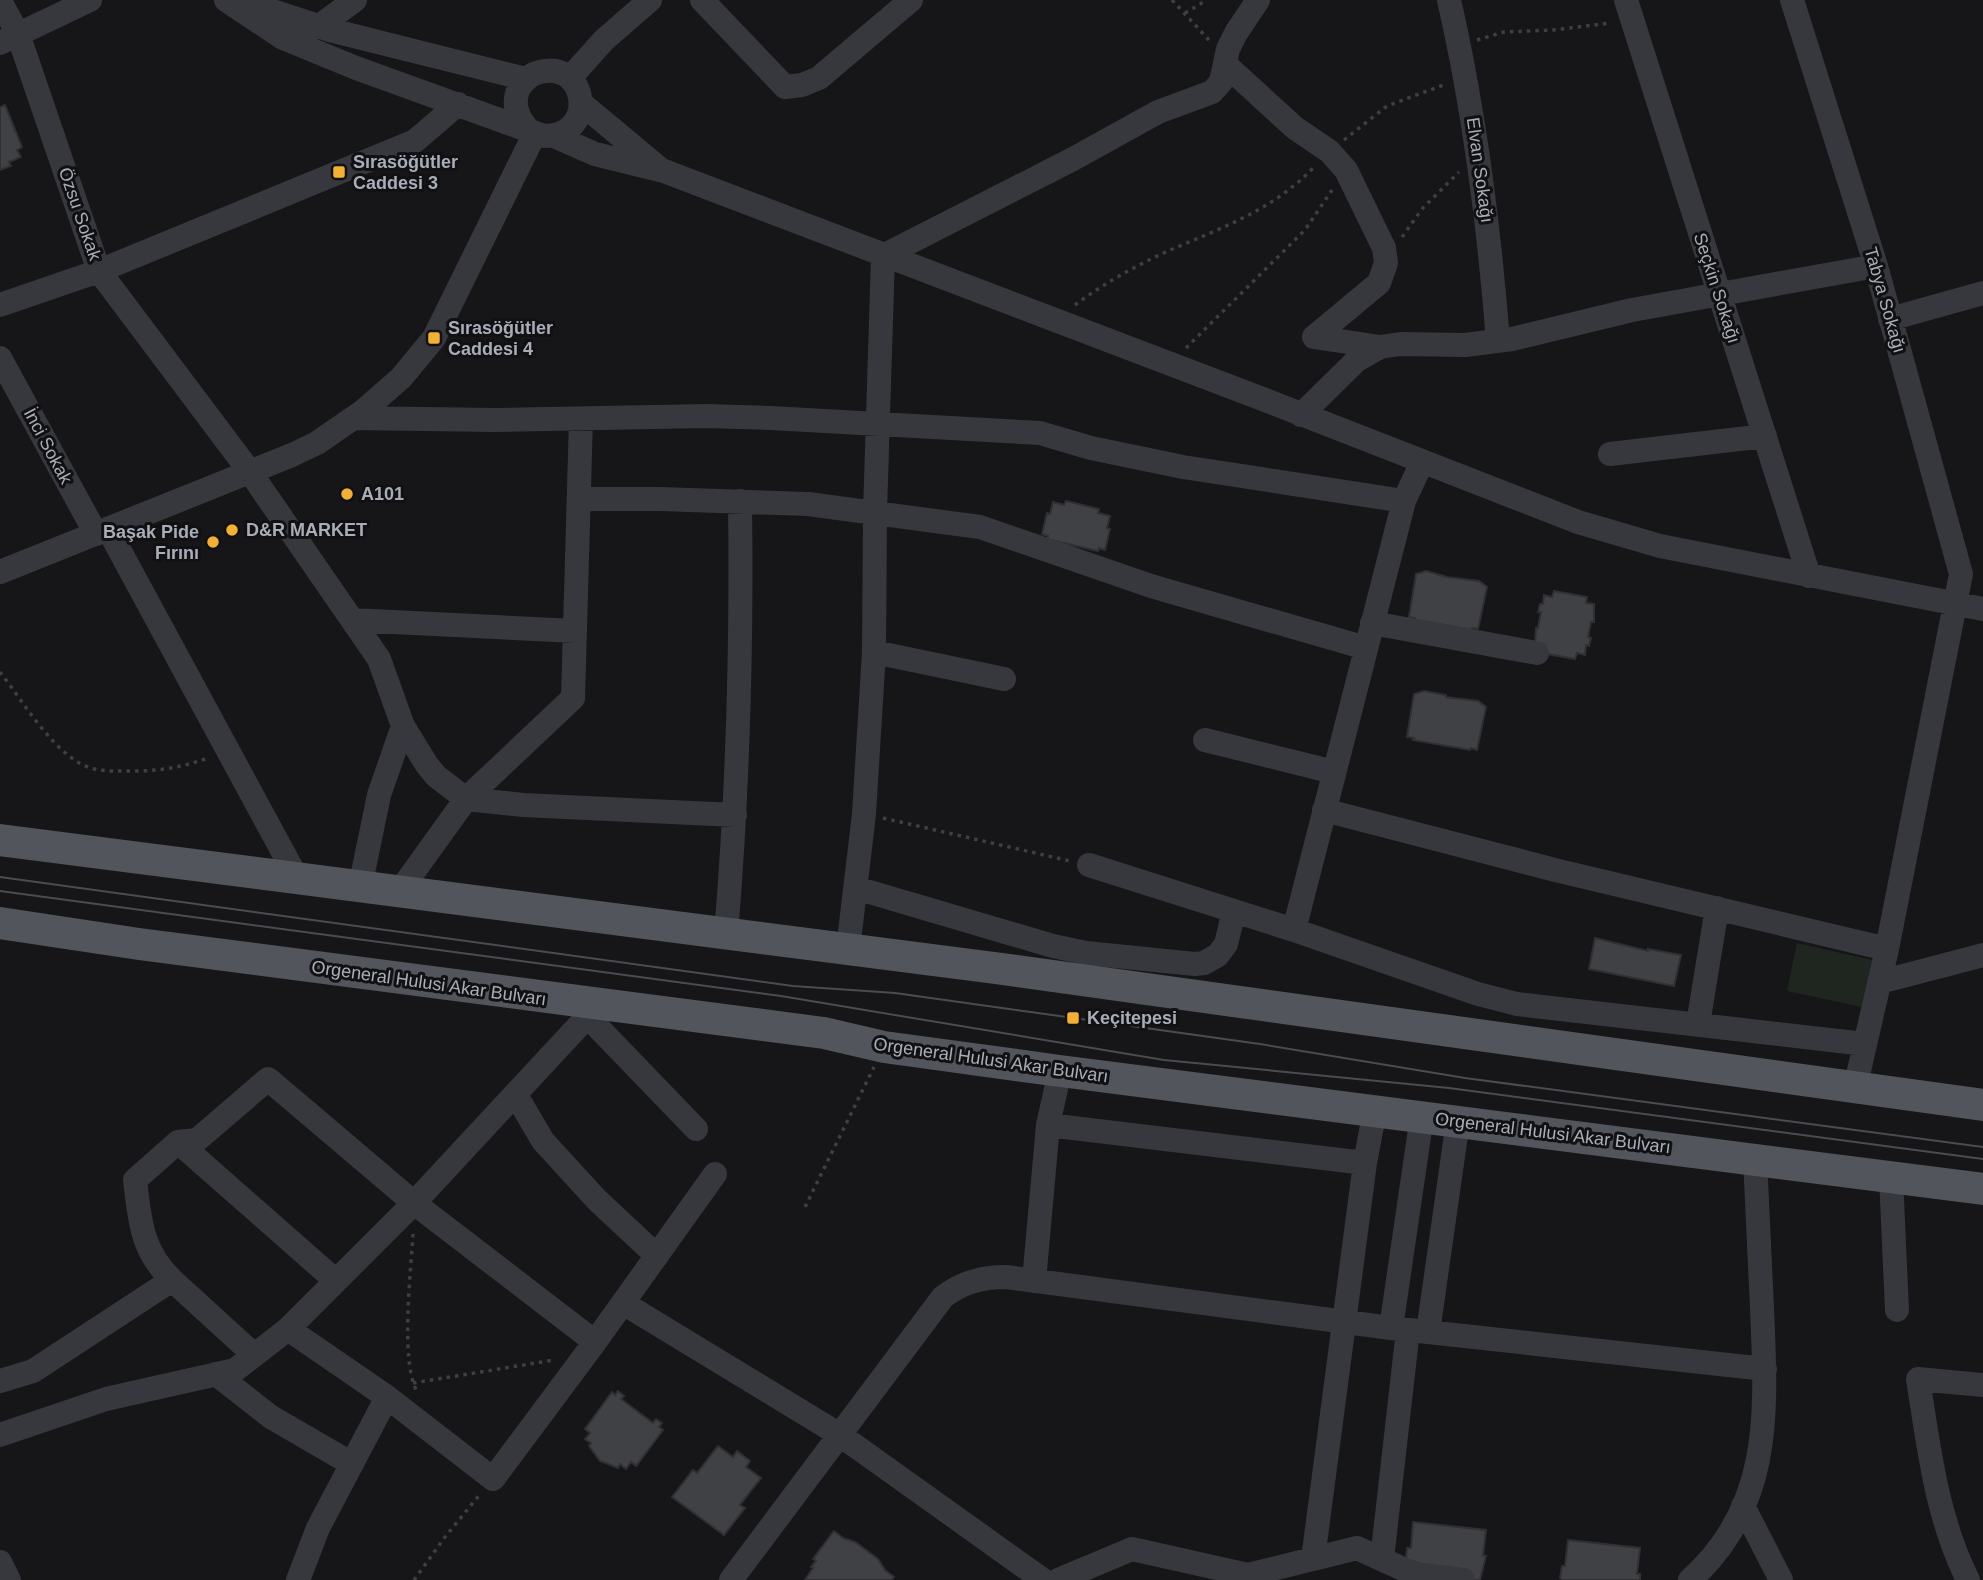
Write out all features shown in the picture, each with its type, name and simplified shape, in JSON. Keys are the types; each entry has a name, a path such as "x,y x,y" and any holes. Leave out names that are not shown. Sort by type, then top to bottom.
{"main road":[{"path":"0,841 848,950 1983,1105"},
{"name":"Orgeneral Hulusi Akar Bulvarı","path":"0,923 593,1011 824,1033 884,1046 1060,1070 1983,1189"}],"street":[{"path":"9,38 90,0"},
{"path":"226,0 283,38 356,68 606,158 664,172 1169,364 1539,509 1660,546 1983,609"},
{"path":"237,0 317,27 526,79"},
{"path":"570,78 604,40 650,0"},
{"path":"702,0 785,88 819,78 911,0"},
{"path":"883,256 1073,159 1158,112 1212,92 1221,82 1236,33 1258,0"},
{"name":"Elvan Sokağı","path":"1449,0 1466,76 1479,156 1498,341"},
{"name":"Tabya Sokağı","path":"1792,0 1876,266 1961,574 1880,982 1855,1088"},
{"name":"Özsu Sokak","path":"0,1 9,38 99,271 250,472 379,659 403,726 427,765 466,799"},
{"path":"317,27 341,4"},
{"name":"Seçkin Sokağı","path":"1629,10 1809,576"},
{"path":"1225,62 1295,128 1329,151 1346,170 1384,248 1387,262 1379,283 1314,337 1380,347 1498,341 1718,293 1876,266"},
{"path":"543,71 562,73 570,78 580,93 581,103 576,121 562,133 539,132 517,113 520,86 526,79 543,71"},
{"path":"581,103 664,172"},
{"path":"0,305 99,271 415,141 458,104"},
{"path":"0,572 317,443 354,418 401,377 434,338 539,132"},
{"path":"848,950 864,814 874,652 875,513 883,256"},
{"path":"1890,319 1983,293"},
{"path":"1301,415 1357,360 1380,347"},
{"name":"İnci Sokak","path":"0,358 227,749 297,878"},
{"path":"354,418 448,420 706,416 1040,433 1091,448 1183,467 1404,501"},
{"path":"399,892 466,799 573,698 581,419"},
{"path":"1610,454 1765,436"},
{"path":"1294,930 1404,501 1422,463"},
{"path":"579,499 808,504 979,527 1151,586 1366,648"},
{"path":"726,934 740,696 740,501"},
{"path":"352,620 575,631"},
{"path":"1373,623 1537,653"},
{"path":"874,652 1004,679"},
{"path":"360,887 379,795 403,726"},
{"path":"1205,740 1334,772"},
{"path":"466,799 523,805 735,815"},
{"path":"1324,810 1555,870 1887,948"},
{"path":"1089,865 1294,930 1478,994 1517,1004 1865,1044"},
{"path":"856,888 1053,946 1086,953 1195,964 1213,959 1223,950 1234,911"},
{"path":"1698,1024 1717,908"},
{"path":"1880,982 1983,955"},
{"path":"0,1435 106,1399 235,1370 288,1329 414,1203 593,1011 696,1129"},
{"path":"1034,1281 1048,1125 1060,1070"},
{"path":"254,1355 172,1280 153,1259 142,1233 135,1180 178,1142 197,1140 268,1079 590,1349"},
{"path":"516,1094 543,1141 597,1200 657,1256"},
{"path":"1312,1559 1365,1163 1375,1110"},
{"path":"1382,1559 1409,1330 1422,1116"},
{"path":"1409,1330 1458,1121"},
{"path":"1048,1125 1365,1163"},
{"path":"178,1142 336,1281"},
{"path":"1691,1579 1721,1545 1743,1506 1752,1485 1763,1441 1765,1369 1755,1159"},
{"path":"288,1329 387,1397 493,1479 715,1174"},
{"path":"1891,1177 1897,1310"},
{"path":"731,1580 943,1297 962,1284 983,1278 1006,1277 1409,1330 1765,1369"},
{"path":"0,1381 33,1371 172,1280"},
{"path":"623,1303 841,1435 1044,1580"},
{"path":"216,1374 280,1423 352,1464"},
{"path":"1968,1580 1940,1510 1918,1378 1983,1385"},
{"path":"298,1580 318,1528 387,1397"},
{"path":"1743,1506 1781,1580"},
{"path":"1058,1580 1132,1549 1248,1575 1357,1548 1414,1574 1463,1580"},
{"path":"0,1562 9,1580"}],"path":[{"path":"1172,0 1225,62"},
{"path":"1185,13 1207,0"},
{"path":"1461,51 1477,40 1495,34 1553,30 1629,10"},
{"path":"1053,320 1131,269 1258,211 1290,189 1329,151 1387,106 1466,76"},
{"path":"1387,262 1422,209 1456,174 1479,156"},
{"path":"1169,364 1306,230 1346,170"},
{"path":"0,672 57,746 73,760 93,769 169,769 189,765 227,749"},
{"path":"864,814 1089,865"},
{"path":"805,1207 884,1046"},
{"path":"414,1203 408,1356 413,1383 590,1349"},
{"path":"414,1580 493,1479"}],"shaded area":[{"path":"1797,943 1872,960 1862,1007 1787,991"}],"building":[{"path":"5,105 22,147 17,150 21,157 9,162 11,166 0,170 0,107"},
{"path":"1066,501 1099,509 1098,513 1110,516 1105,550 1099,548 1098,551 1047,539 1048,536 1042,534 1053,502 1064,505"},
{"path":"1426,571 1479,581 1487,587 1478,629 1409,617 1416,574"},
{"path":"1554,591 1587,597 1586,603 1594,604 1594,622 1591,622 1589,646 1586,645 1585,655 1577,653 1575,659 1542,653 1535,645 1540,604 1543,604 1544,595 1552,597"},
{"path":"1424,691 1478,701 1486,707 1477,750 1407,737 1414,694"},
{"path":"1595,938 1648,951 1681,955 1674,986 1589,969"},
{"path":"618,1391 624,1396 621,1399 653,1423 656,1419 662,1423 659,1427 663,1430 636,1466 631,1462 626,1469 620,1464 618,1468 600,1461 589,1446 591,1443 585,1439 590,1433 585,1429 612,1392 615,1395"},
{"path":"718,1446 733,1457 737,1451 750,1461 746,1467 761,1478 740,1505 745,1508 724,1535 672,1497 693,1470 697,1473"},
{"path":"1413,1522 1486,1530 1483,1555 1486,1556 1480,1580 1465,1580 1406,1559 1407,1548 1411,1548"},
{"path":"834,1531 878,1559 894,1577 892,1580 805,1580 816,1561 813,1559"},
{"path":"1568,1540 1640,1548 1637,1574 1640,1574 1640,1580 1563,1580 1560,1578 1562,1566 1565,1566"}],"tram line":[{"path":"0,877 793,986 895,993 1260,1044 1465,1078 1983,1147"},
{"path":"0,891 781,996 1164,1060 1449,1088 1983,1159"}],"place":[{"name":"Sırasöğütler Caddesi 3","path":"339,172"},
{"name":"Sırasöğütler Caddesi 4","path":"434,338"},
{"name":"A101","path":"347,494"},
{"name":"D&R MARKET","path":"232,530"},
{"name":"Başak Pide Fırını","path":"213,542"},
{"name":"Keçitepesi","path":"1073,1018"}]}
